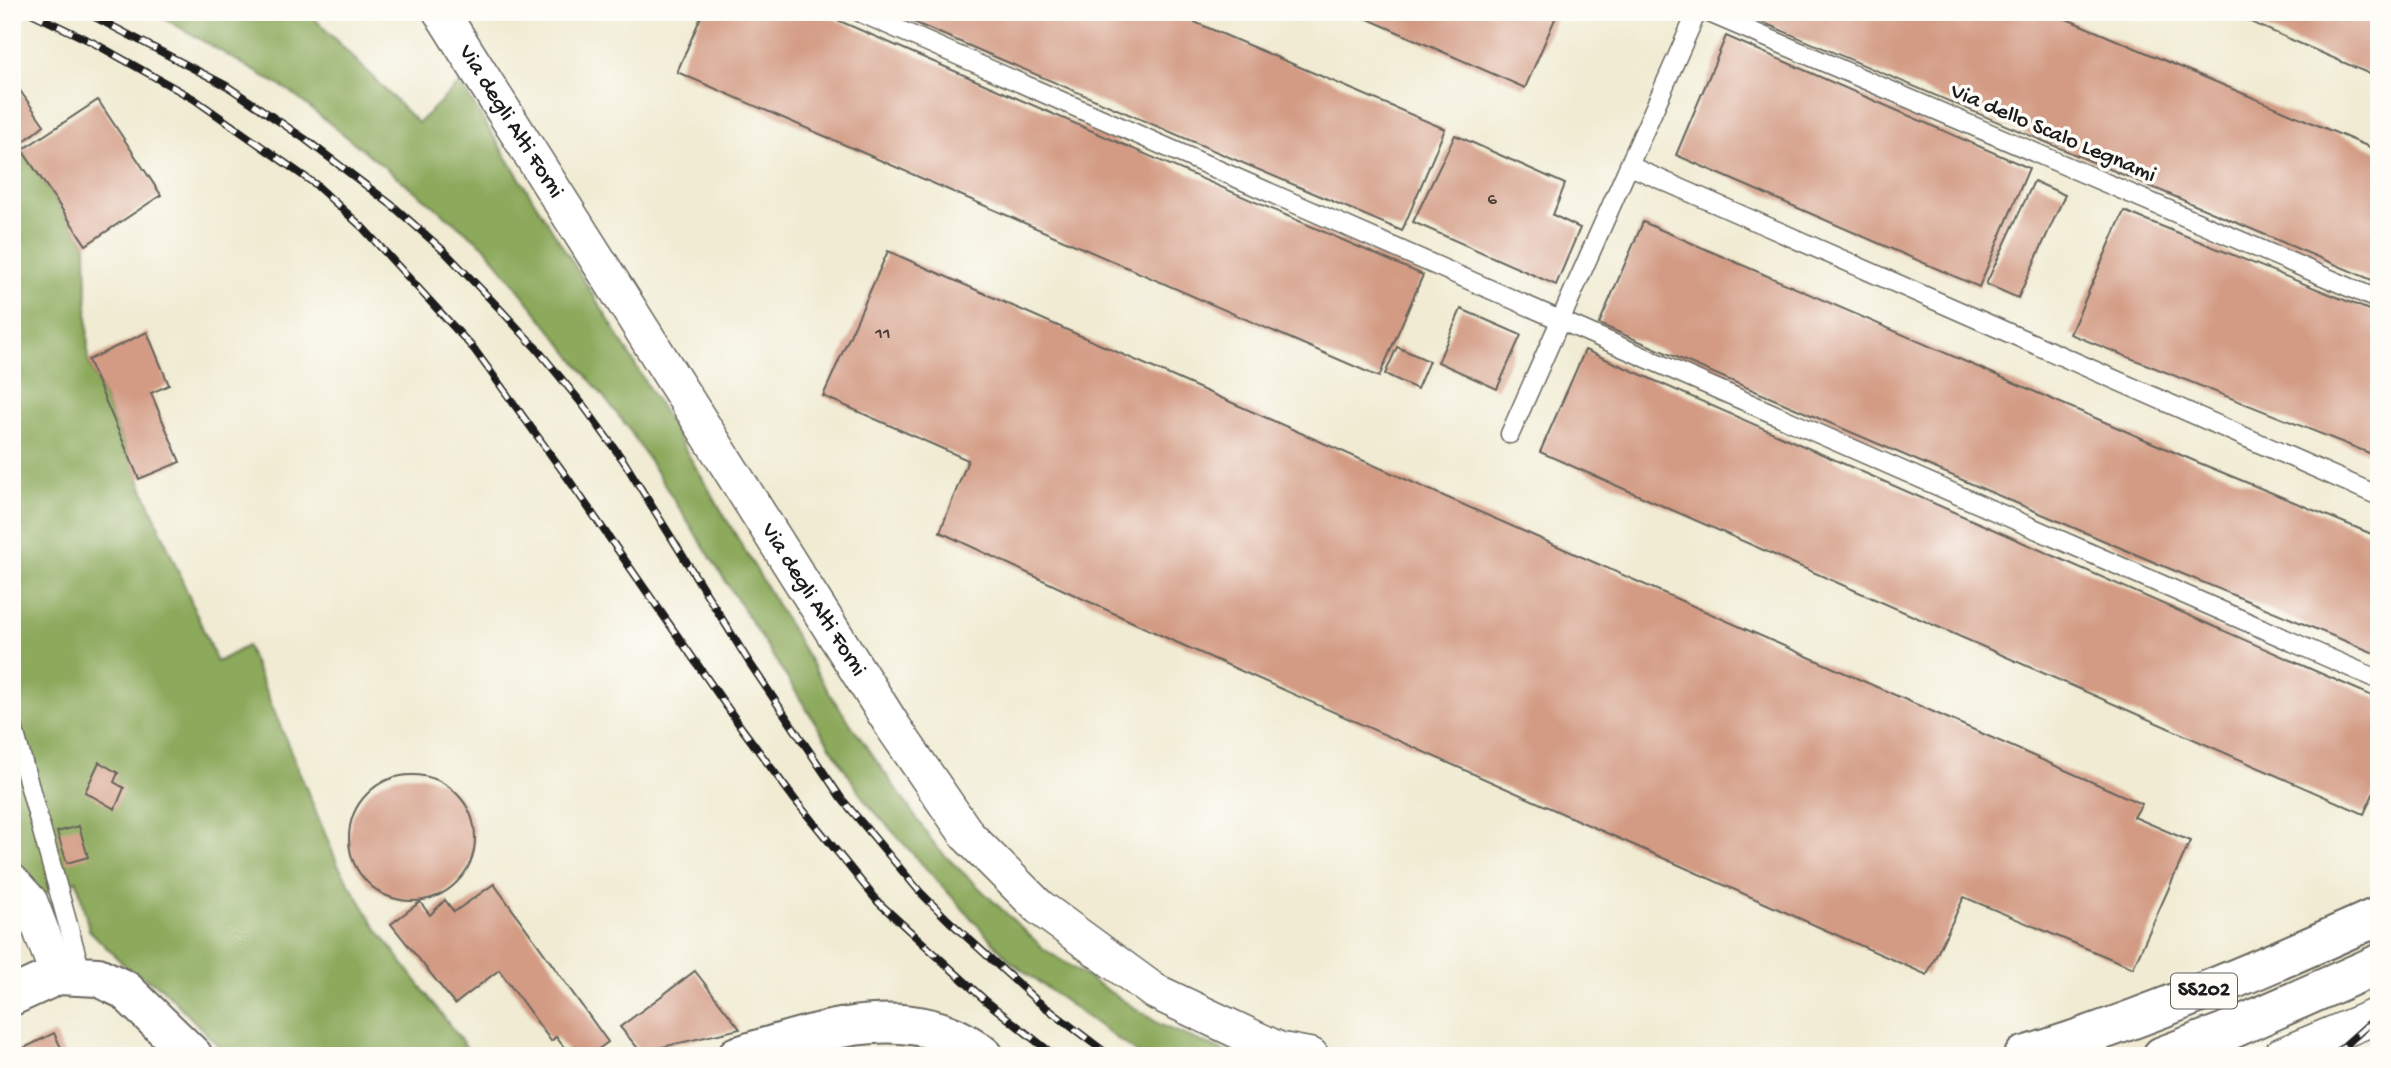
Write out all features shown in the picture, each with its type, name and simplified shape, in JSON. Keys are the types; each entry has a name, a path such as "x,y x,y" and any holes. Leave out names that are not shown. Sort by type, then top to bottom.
{"main road":[{"name":"SS202","path":"2024,1056 2096,1034 2379,916"},
{"name":"SS202","path":"2162,1056 2225,1032 2379,964"},
{"path":"12,996 70,975 98,977 125,990 193,1056"},
{"path":"737,1056 836,1028 885,1023 925,1027 954,1036 985,1056"}],"street":[{"name":"Via degli Alti Forni","path":"441,12 894,728 968,836 1039,907 1154,991 1279,1049 1311,1056"},
{"path":"12,882 30,902 70,975"},
{"path":"2280,1056 2379,1015"}],"lane":[{"path":"859,12 1561,323 2379,680"},
{"path":"1510,434 1697,12"},
{"name":"Via dello Scalo Legnami","path":"1707,12 2379,300"},
{"path":"1630,166 2379,496"},
{"path":"12,723 70,975"}],"green space":[{"path":"153,12 308,12 418,123 460,83 607,317 829,693 938,849 1044,949 1161,1025 1235,1056 1141,1056 1011,962 865,801 629,429 485,247 289,91"},
{"path":"12,129 22,143 22,150 86,245 88,360 217,662 247,646 338,865 377,929 473,1056 228,1056 161,987 126,967 89,930 77,881 58,885 44,895 12,858"}],"building":[{"path":"703,12 819,12 1423,275 1379,377 677,72"},
{"path":"890,12 1171,12 1445,129 1402,231"},
{"path":"1352,12 1558,12 1525,88"},
{"path":"1738,12 2050,12 2379,151 2379,283"},
{"path":"2228,12 2379,12 2379,78"},
{"path":"1726,36 2029,168 1979,287 1676,155"},
{"path":"12,79 44,125 22,143 12,129"},
{"path":"98,100 161,195 86,245 22,150"},
{"path":"1455,135 1565,184 1553,215 1580,228 1556,285 1413,222"},
{"path":"2034,181 2065,195 2018,298 1986,284"},
{"path":"2124,211 2379,314 2379,457 2070,334"},
{"path":"1643,222 2197,462 2379,537 2379,655 2156,563 1599,324"},
{"path":"888,251 2142,804 2134,817 2190,841 2133,968 1964,897 1927,975 1169,639 940,532 968,460 823,396"},
{"path":"1461,309 1521,335 1497,389 1438,362"},
{"path":"147,332 169,385 151,393 180,462 139,479 88,360"},
{"path":"1397,347 1429,361 1417,389 1385,374"},
{"path":"1585,350 2379,699 2379,781 2364,814 1540,452"},
{"path":"99,762 118,773 114,782 124,788 115,809 85,792"},
{"path":"412,775 436,780 456,794 470,814 475,838 470,862 456,882 436,896 412,901 388,896 368,882 354,862 349,838 354,814 368,794 388,780"},
{"path":"79,826 88,857 67,863 57,832"},
{"path":"494,884 608,1042 589,1056 571,1056 556,1037 551,1041 499,970 455,1004 391,924 420,902 430,915 445,900 454,912"},
{"path":"695,971 740,1029 641,1052 620,1027"},
{"path":"54,1033 65,1056 16,1056 14,1053"}],"railway":[{"path":"29,12 92,42 194,99 315,184 363,228 474,349 567,477 743,730 795,800 878,902 986,1001 1055,1056"},
{"path":"85,12 227,86 305,139 393,206 444,251 537,349 623,460 749,662 841,798 920,892 948,920 1036,1000 1110,1056"},
{"path":"2333,1056 2379,1015"}]}
